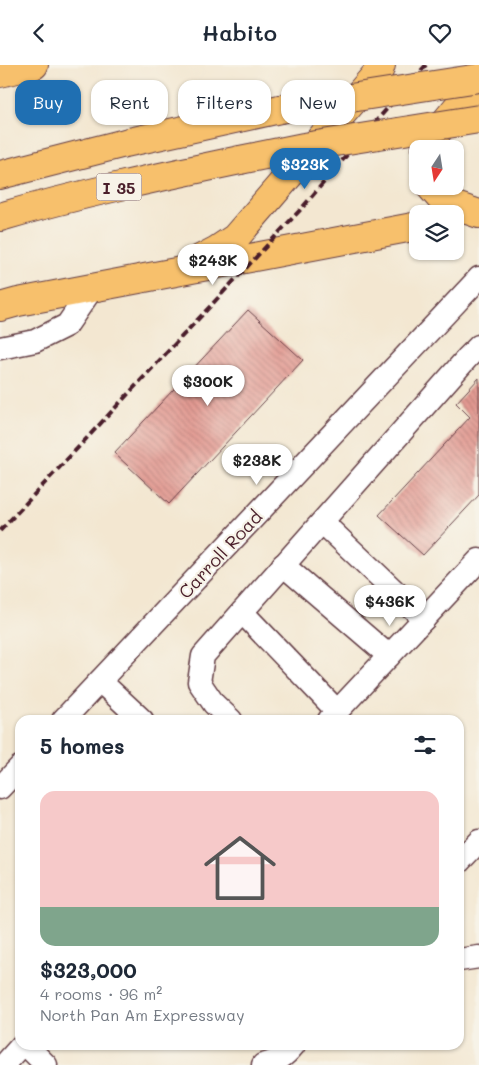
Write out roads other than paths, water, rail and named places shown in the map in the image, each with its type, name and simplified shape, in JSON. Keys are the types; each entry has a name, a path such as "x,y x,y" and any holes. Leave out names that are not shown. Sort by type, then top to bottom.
{"main road":[{"path":"0,73 34,65"},
{"path":"179,270 235,238 379,71 381,65"},
{"path":"430,140 479,79"},
{"name":"I 35","path":"0,175 125,143 280,109 479,79"},
{"name":"I 35","path":"0,217 34,207 240,160 479,119"},
{"path":"438,195 444,202 479,214"},
{"path":"464,217 479,214"},
{"path":"0,307 179,270 256,258 409,228"}],"street":[{"name":"Carroll Road","path":"68,715 479,278"},
{"path":"0,348 35,341 67,325 93,287"},
{"path":"226,715 214,704 199,682 203,656 479,346"},
{"path":"322,522 424,619"},
{"path":"242,612 333,715 479,561"},
{"path":"283,565 389,656"},
{"path":"100,681 137,715"},
{"path":"0,788 15,772"},
{"path":"464,857 479,841"},
{"path":"464,958 479,957"},
{"path":"4,1065 18,1050"},
{"path":"31,1050 46,1065"},
{"path":"263,1065 277,1061 290,1050"}],"railway":[{"path":"0,531 302,208 426,65"}]}
